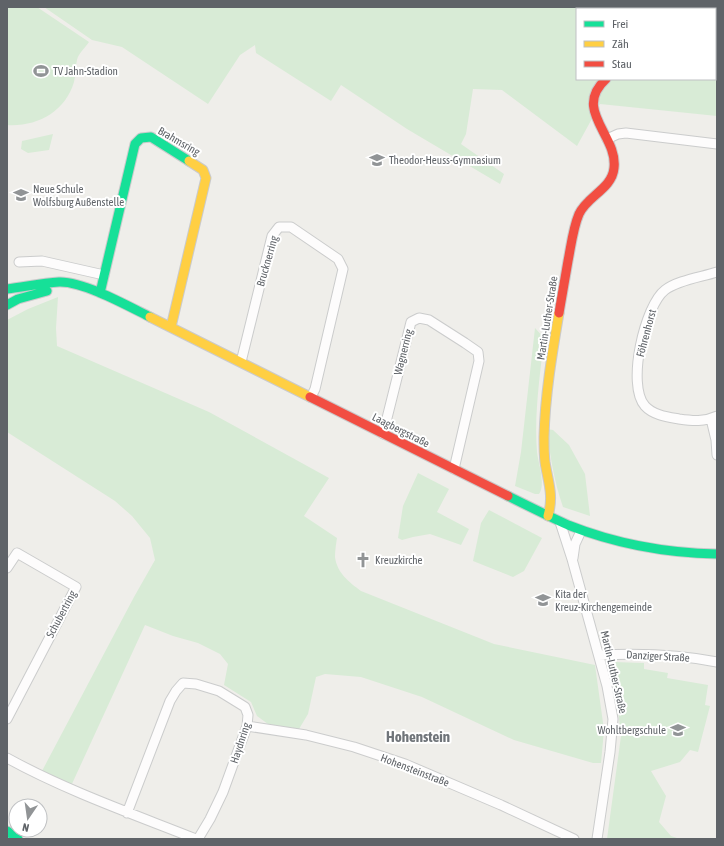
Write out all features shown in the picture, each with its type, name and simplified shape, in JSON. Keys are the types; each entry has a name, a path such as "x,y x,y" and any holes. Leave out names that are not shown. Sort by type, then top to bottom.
{"street":[{"name":"Martin-Luther-Straße","path":"548,516 552,506 552,493 544,454 544,437 555,331 573,235 580,212 605,188 614,173 614,155 596,119 593,107 594,98 598,88 605,80"},
{"path":"607,139 618,134 626,134 717,144"},
{"name":"Brahmsring","path":"100,293 135,144 141,138 151,137 203,170 206,178 171,327"},
{"name":"Brucknerring","path":"241,362 272,236 279,227 290,228 338,259 343,269 315,389 310,397"},
{"path":"19,262 42,261 104,276"},
{"name":"Föhrenhorst","path":"714,418 700,422 670,417 650,411 644,405 640,395 637,383 637,368 639,350 647,322 653,304 659,295 667,288 717,272"},
{"name":"Laagbergstraße","path":"7,289 60,282 72,284 100,293 171,327 454,470 581,531 628,545 661,551 717,554"},
{"name":"Laagbergstraße","path":"7,296 32,286"},
{"name":"Laagbergstraße","path":"7,305 18,299 43,292 86,288"},
{"name":"Wagnerring","path":"383,434 411,322 418,318 429,320 465,342 478,352 479,361 454,470"},
{"path":"714,418 717,455"},
{"name":"Martin-Luther-Straße","path":"560,522 599,655 613,719 610,752 597,839"},
{"path":"572,559 575,544 581,531"},
{"name":"Schubertring","path":"7,568 17,553 76,587 7,719"},
{"name":"Danziger Straße","path":"599,655 667,655 717,662"},
{"name":"Haydnring","path":"7,758 46,778 127,813 197,839 210,819 223,792 247,726 248,715 245,706 219,691 196,684 183,683 170,701 127,813"},
{"name":"Hohensteinstraße","path":"247,726 306,735 354,747 404,764 501,805 574,839"},
{"path":"7,830 18,839"}],"green space":[{"name":"TV Jahn-Stadion","path":"7,7 37,7 89,42 80,53 76,63 74,82 70,93 64,102 48,116 29,123 18,125 7,125"},
{"path":"44,7 717,7 717,116 600,104 577,146 502,90 473,89 466,134 461,144 504,174 500,184 407,129 341,85 331,101 256,53 255,45 240,55 208,104 122,47 92,40"},
{"path":"53,134 49,150 28,153 21,149 22,141"},
{"path":"58,297 56,328 57,346 209,412 329,478 304,516 337,538 335,557 338,568 348,581 361,591 494,644 595,665 604,730 601,763 593,763 514,740 422,697 361,677 325,674 316,677 308,714 299,729 268,724 257,716 251,702 224,685 228,664 220,654 198,643 173,636 145,625 71,786 42,771 155,560 150,538 132,516 115,501 7,432 7,320 28,309"},
{"path":"535,328 544,338 536,424 537,452 542,479 539,494 535,494 515,486 521,452"},
{"path":"547,429 553,430 569,445 585,474 590,516 563,507 557,488"},
{"path":"418,473 449,489 437,512 469,529 461,545 430,534 402,540 398,538 403,506"},
{"path":"489,510 542,538 524,571 513,577 473,561 481,523"},
{"path":"613,662 644,663 644,669 668,673 667,678 708,685 705,705 710,706 698,752 690,750 680,762 651,771 666,796 659,822 671,836 680,839 607,839 621,736 611,668"}],"traffic: fast":[{"path":"100,293 135,144 141,138 151,137 189,161"},
{"path":"7,289 59,282 69,283 105,295 150,317"},
{"path":"7,305 18,299 47,291"},
{"path":"508,496 568,525 604,537 641,546 679,552 717,554"},
{"path":"7,831 18,839"}],"traffic: slow":[{"path":"171,327 206,178 203,170 189,161"},
{"path":"548,516 550,508 550,489 544,456 544,437 549,375 559,313"},
{"path":"150,317 310,397"}],"traffic: jam":[{"path":"559,313 572,237 577,219 588,202 609,182 614,168 610,145 599,123 593,101 597,90 605,80"},
{"path":"310,397 508,496"}],"place":[{"name":"TV Jahn-Stadion","path":"41,71"},
{"name":"Theodor-Heuss-Gymnasium","path":"377,160"},
{"name":"Neue Schule Wolfsburg Außenstelle","path":"21,195"},
{"name":"Kreuzkirche","path":"363,560"},
{"name":"Kita der Kreuz-Kirchengemeinde","path":"543,600"},
{"name":"Wohltbergschule","path":"678,730"}],"district":[{"name":"Hohenstein","path":"418,737"}]}
